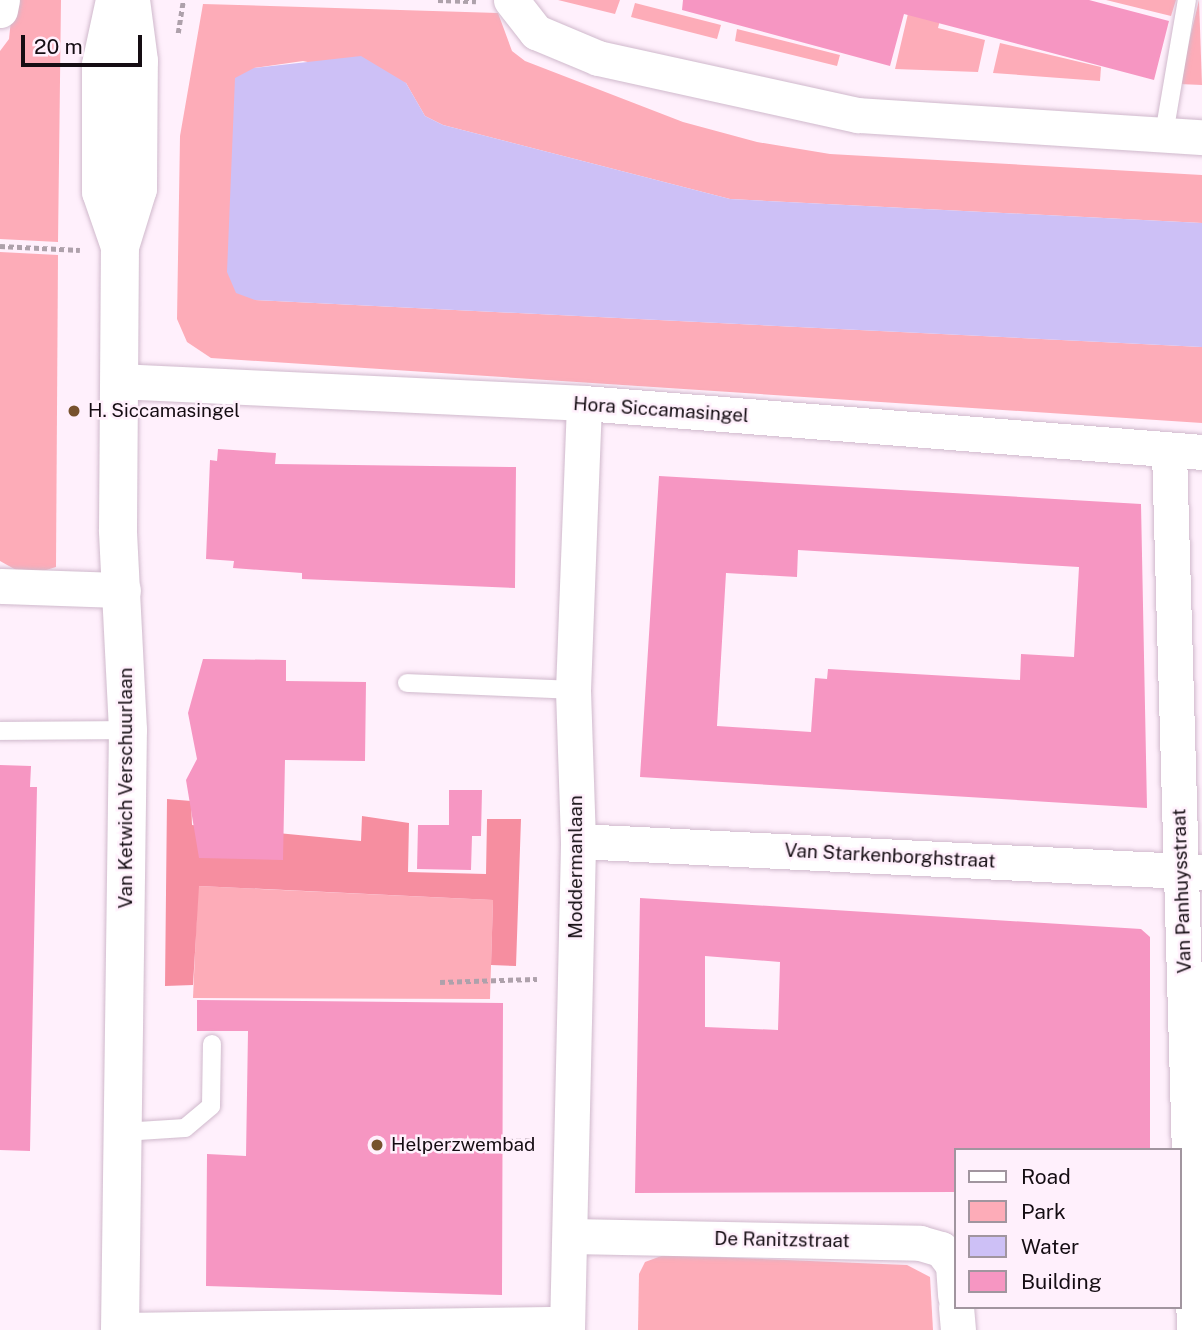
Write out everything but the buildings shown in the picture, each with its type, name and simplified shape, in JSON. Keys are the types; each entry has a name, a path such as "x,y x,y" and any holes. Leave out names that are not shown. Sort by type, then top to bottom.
{"main road":[{"name":"Van Ketwich Verschuurlaan","path":"115,0 101,65 101,192 120,249"},
{"name":"Van Ketwich Verschuurlaan","path":"120,1330 128,730 119,381 120,249 138,189 139,61 131,0"}],"street":[{"path":"0,10 2,0"},
{"path":"511,0 536,32 598,58 858,115 1202,137"},
{"name":"Hora Siccamasingel","path":"119,381 584,404 1186,451"},
{"name":"Moddermanlaan","path":"567,1327 578,841 573,690 584,404"},
{"name":"Van Panhuysstraat","path":"1186,451 1192,871 1194,1330"},
{"path":"0,586 123,590"},
{"name":"Van Starkenborghstraat","path":"578,841 1192,871"},
{"name":"De Ranitzstraat","path":"570,1236 920,1243 941,1249 953,1265 954,1280"},
{"path":"956,1309 958,1330"},
{"path":"120,1330 567,1327"}],"lane":[{"path":"1164,134 1187,0"},
{"path":"407,683 573,690"},
{"path":"0,731 128,730"},
{"path":"123,1132 185,1128 211,1106 212,1044"}],"path":[{"path":"0,246 120,249"},
{"path":"440,982 575,978"},
{"path":"508,1140 537,1140"}],"green space":[{"path":"13,0 61,0 58,242 0,239 0,51 9,39"},
{"path":"558,0 620,0 615,14"},
{"path":"945,0 938,28 985,40 978,72 895,69 910,5"},
{"path":"1106,0 1176,0 1171,16"},
{"path":"1199,0 1202,85 1179,84"},
{"path":"635,3 721,25 717,39 631,17"},
{"path":"203,4 498,13 512,51 525,61 683,122 757,142 830,154 1202,175 1202,223 730,199 443,125 425,116 406,83 303,61 254,68 255,300 1202,347 1202,423 211,358 187,342 177,319 180,136"},
{"path":"737,29 840,55 837,66 735,41"},
{"path":"1000,43 1101,67 1100,81 993,73"},
{"path":"0,252 58,255 56,567 43,571 18,571 0,561"},
{"path":"198,886 493,900 490,999 193,998"},
{"path":"664,1255 907,1265 930,1277 933,1330 638,1330 639,1274 645,1262"}],"shaded area":[{"path":"167,799 191,801 192,825 361,841 362,816 409,823 408,872 486,874 487,819 521,819 516,966 491,965 493,900 199,886 193,985 165,986"}],"water":[{"path":"361,56 406,83 425,116 443,125 730,199 1202,223 1202,347 255,300 236,293 227,272 235,78 254,68"}],"place":[{"name":"H. Siccamasingel","path":"74,411"},
{"name":"Helperzwembad","path":"377,1145"}]}
